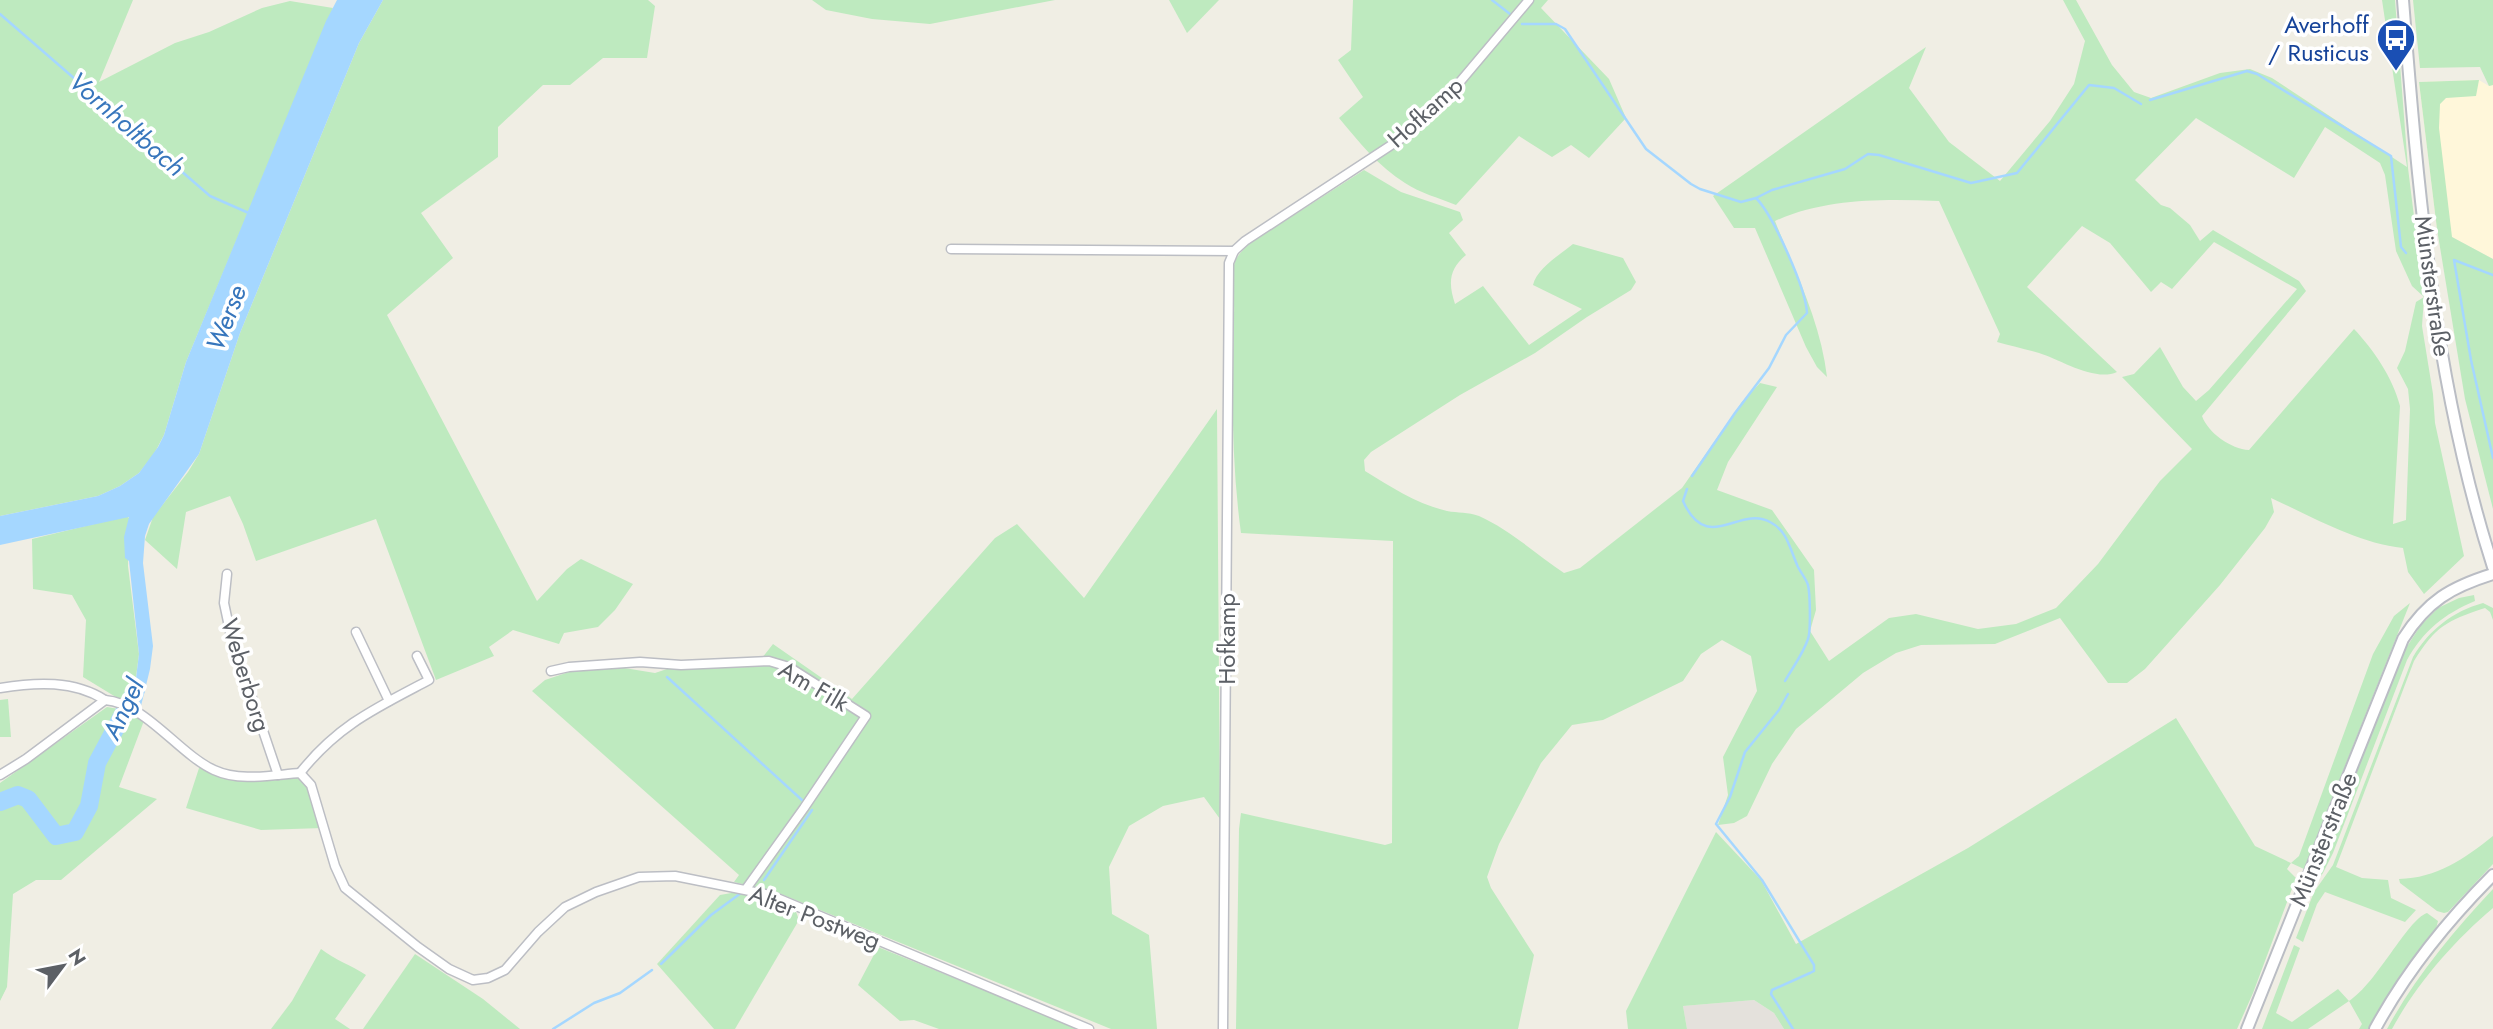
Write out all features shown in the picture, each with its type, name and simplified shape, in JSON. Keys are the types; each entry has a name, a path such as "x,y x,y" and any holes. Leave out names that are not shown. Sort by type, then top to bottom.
{"main road":[{"name":"Münsterstraße","path":"2403,0 2423,207 2446,377 2469,486 2493,567"},
{"name":"Münsterstraße","path":"2247,1029 2403,639 2413,623 2439,597 2493,574"},
{"path":"2375,1029 2416,964 2447,924 2493,875"}],"street":[{"name":"Hofkamp","path":"1223,1029 1229,263 1234,251 1245,241 1402,138 1459,83 1529,0"},
{"path":"951,249 1234,251"},
{"name":"Weberborg","path":"227,574 224,603 231,636 278,775"},
{"path":"356,632 389,701"},
{"path":"0,688 34,684 73,685 91,691 105,700 121,704 140,715 215,771 241,777 278,775 300,773 318,751 345,727 429,680 417,656"},
{"name":"Am Filk","path":"551,671 569,667 640,662 681,665 769,661 789,667 866,716 746,889"},
{"path":"0,775 105,700"},
{"name":"Alter Postweg","path":"300,773 310,785 335,866 345,888 449,970 473,980 488,978 505,970 538,932 565,907 596,892 639,877 675,876 770,895 1089,1029"}],"shaded area":[{"path":"2479,80 2489,86 2493,85 2493,259 2437,229 2419,82"},
{"path":"1754,1000 1774,1013 1784,1029 1687,1029 1683,1006"}],"green space":[{"path":"0,0 133,0 99,82 175,43 209,32 262,8 290,1 333,8 186,362 164,435 154,454 139,473 98,496 0,516"},
{"path":"383,0 648,0 655,6 647,58 603,58 570,85 543,85 498,127 498,157 421,213 453,258 387,315 537,601 567,569 581,559 633,584 615,610 598,627 564,633 559,644 513,630 489,647 494,656 436,680 376,519 256,561 230,496 186,512 177,569 145,540 153,517 199,454 240,333 359,43"},
{"path":"812,0 1055,0 930,24 872,19 826,10"},
{"path":"1169,0 1219,0 1187,33"},
{"path":"1353,0 1548,0 1541,8 1609,79 1626,118 1589,158 1571,145 1552,157 1519,136 1456,205 1423,193 1386,169 1339,118 1363,97 1338,60 1351,50"},
{"path":"2063,0 2076,0 2112,65 2134,92 2151,98 2220,73 2250,69 2272,78 2407,167 2382,0 2395,0 2408,168 2424,297 2422,326 2435,423 2464,556 2424,594 2408,572 2403,548 2352,535 2271,498 2274,512 2265,528 2220,585 2145,669 2127,683 2108,683 2060,618 1995,644 1921,645 1896,653 1863,673 1796,729 1772,764 1747,816 1734,823 1718,825 1728,795 1723,757 1757,691 1751,656 1722,640 1701,654 1683,681 1603,720 1572,725 1541,763 1499,844 1487,877 1491,888 1534,955 1518,1029 1236,1029 1241,813 1385,845 1392,843 1393,541 1241,533 1234,451 1232,276 1240,253 1249,244 1364,170 1401,192 1460,212 1463,220 1449,233 1466,255 1453,271 1451,289 1455,304 1483,286 1529,345 1582,309 1533,285 1544,267 1573,244 1623,258 1636,282 1631,290 1535,353 1460,395 1371,452 1364,460 1365,471 1425,504 1447,511 1475,515 1490,522 1564,573 1580,568 1682,488 1742,402 1760,383 1777,387 1728,462 1717,490 1772,510 1814,570 1816,610 1810,631 1829,661 1889,618 1916,614 1978,629 2016,624 2056,608 2098,564 2160,481 2192,449 2122,377 2134,374 2160,347 2183,387 2196,401 2209,390 2297,289 2214,242 2172,289 2161,282 2151,292 2110,243 2082,226 2027,287 2117,372 2088,372 2039,353 1997,342 2000,334 1939,201 1876,200 1835,204 1794,213 1775,221 1813,317 1827,377 1817,367 1806,347 1755,228 1734,228 1713,196 1926,47 1909,88 1949,142 2000,181 2050,121 2074,84 2085,41","holes":["2196,118 2294,178 2325,127 2380,163 2385,175 2396,251 2412,286 2424,297 2416,302 2405,351 2397,368 2408,389 2410,409 2406,520 2393,524 2400,406 2382,364 2354,329 2249,450 2228,443 2209,428 2202,416 2306,291 2299,281 2213,230 2200,241 2190,225 2170,208 2161,205 2135,180"]},
{"path":"2413,0 2493,0 2493,85 2489,86 2480,67 2420,68"},
{"path":"2479,80 2476,96 2446,98 2440,104 2439,128 2452,237 2493,259 2493,509 2465,399 2437,229 2419,82"},
{"path":"1217,409 1220,819 1204,797 1163,806 1129,826 1109,867 1112,914 1149,935 1157,1029 1111,1029 776,892 734,882 739,875 532,691 545,680 569,672 618,667 655,673 670,668 755,667 773,644 852,699 995,538 1017,524 1084,598"},
{"path":"127,516 128,566 139,654 136,677 124,702 83,677 86,620 72,595 33,589 32,539"},
{"path":"2474,595 2475,601 2444,618 2427,632 2407,660 2333,853 2313,887 2319,865 2398,662 2421,625 2438,608 2459,598"},
{"path":"2410,603 2304,869 2291,863 2299,856 2373,654 2394,616"},
{"path":"2483,603 2493,608 2493,620 2485,608 2451,621 2436,632 2414,661 2336,867 2362,878 2388,880 2391,898 2416,910 2405,922 2325,892 2317,904 2303,942 2296,938 2314,892 2333,865 2413,657 2426,638 2452,616"},
{"path":"8,699 11,737 0,737 0,700"},
{"path":"107,707 119,709 92,758 80,812 75,820 67,826 55,828 30,798 17,793 0,800 0,783"},
{"path":"140,715 145,718 119,787 157,799 61,880 36,880 13,894 7,987 0,1001 0,802 18,795 28,799 55,836 75,832 89,806 97,763 130,717"},
{"path":"2176,718 2255,846 2291,863 2287,869 2296,878 2237,1029 1784,1029 1774,1013 1754,1000 1683,1006 1687,1029 1628,1029 1626,1011 1716,832 1761,880 1796,944 1968,848"},
{"path":"201,762 241,777 300,773 311,785 323,828 261,830 186,808"},
{"path":"2493,836 2493,864 2448,912 2437,911 2400,883 2399,879 2426,875 2449,866"},
{"path":"2493,889 2493,908 2464,934 2437,964 2392,1029 2387,1029 2436,956"},
{"path":"737,892 768,898 795,909 799,920 735,1029 714,1029 657,964 720,895"},
{"path":"2427,913 2438,921 2436,929 2402,974 2368,1029 2359,1029 2362,1024 2349,1001 2370,981 2419,918"},
{"path":"2294,945 2300,948 2276,1013 2292,1022 2338,989 2349,1001 2308,1029 2262,1029"},
{"path":"878,947 1078,1029 939,1029 914,1020 900,1021 858,985"},
{"path":"321,949 366,975 335,1019 350,1029 271,1029 292,1001"},
{"path":"415,954 483,999 520,1029 363,1029"}],"water":[{"name":"Werse","path":"337,0 383,0 359,43 240,333 199,454 149,524 145,536 143,563 153,646 140,710 124,702 136,678 139,654 129,561 125,558 124,537 129,517 0,545 0,516 98,496 139,473 158,447 186,362"}],"waterway":[{"path":"1492,0 1510,14"},
{"name":"Vornholtbach","path":"0,14 210,196 251,214"},
{"path":"1522,24 1556,24 1565,29 1646,149 1691,184 1741,202 1756,198 1771,220 1795,271 1807,313 1786,335 1769,368 1692,476"},
{"path":"2150,100 2247,71 2257,74 2391,156 2401,247 2406,253"},
{"path":"1756,198 1772,190 1845,169 1868,154 1971,183 2017,173 2089,85 2114,88 2141,104"},
{"path":"2493,275 2454,260 2471,360 2493,458"},
{"path":"1687,489 1683,501 1692,517 1702,525 1713,527 1758,518 1776,526 1788,542 1808,585 1810,621 1806,645 1785,681"},
{"path":"667,677 803,801"},
{"name":"Angel","path":"0,802 18,795 28,799 56,836 75,832 89,806 97,763 136,690"},
{"path":"1788,694 1779,710 1745,752 1730,797 1716,824 1762,880 1814,965 1814,971 1772,990 1771,994 1793,1029"},
{"path":"764,880 812,810"},
{"path":"661,964 711,915 741,893"},
{"path":"553,1029 594,1003 620,993 652,970"}],"place":[{"name":"Averhoff / Rusticus","path":"2396,72"}]}
